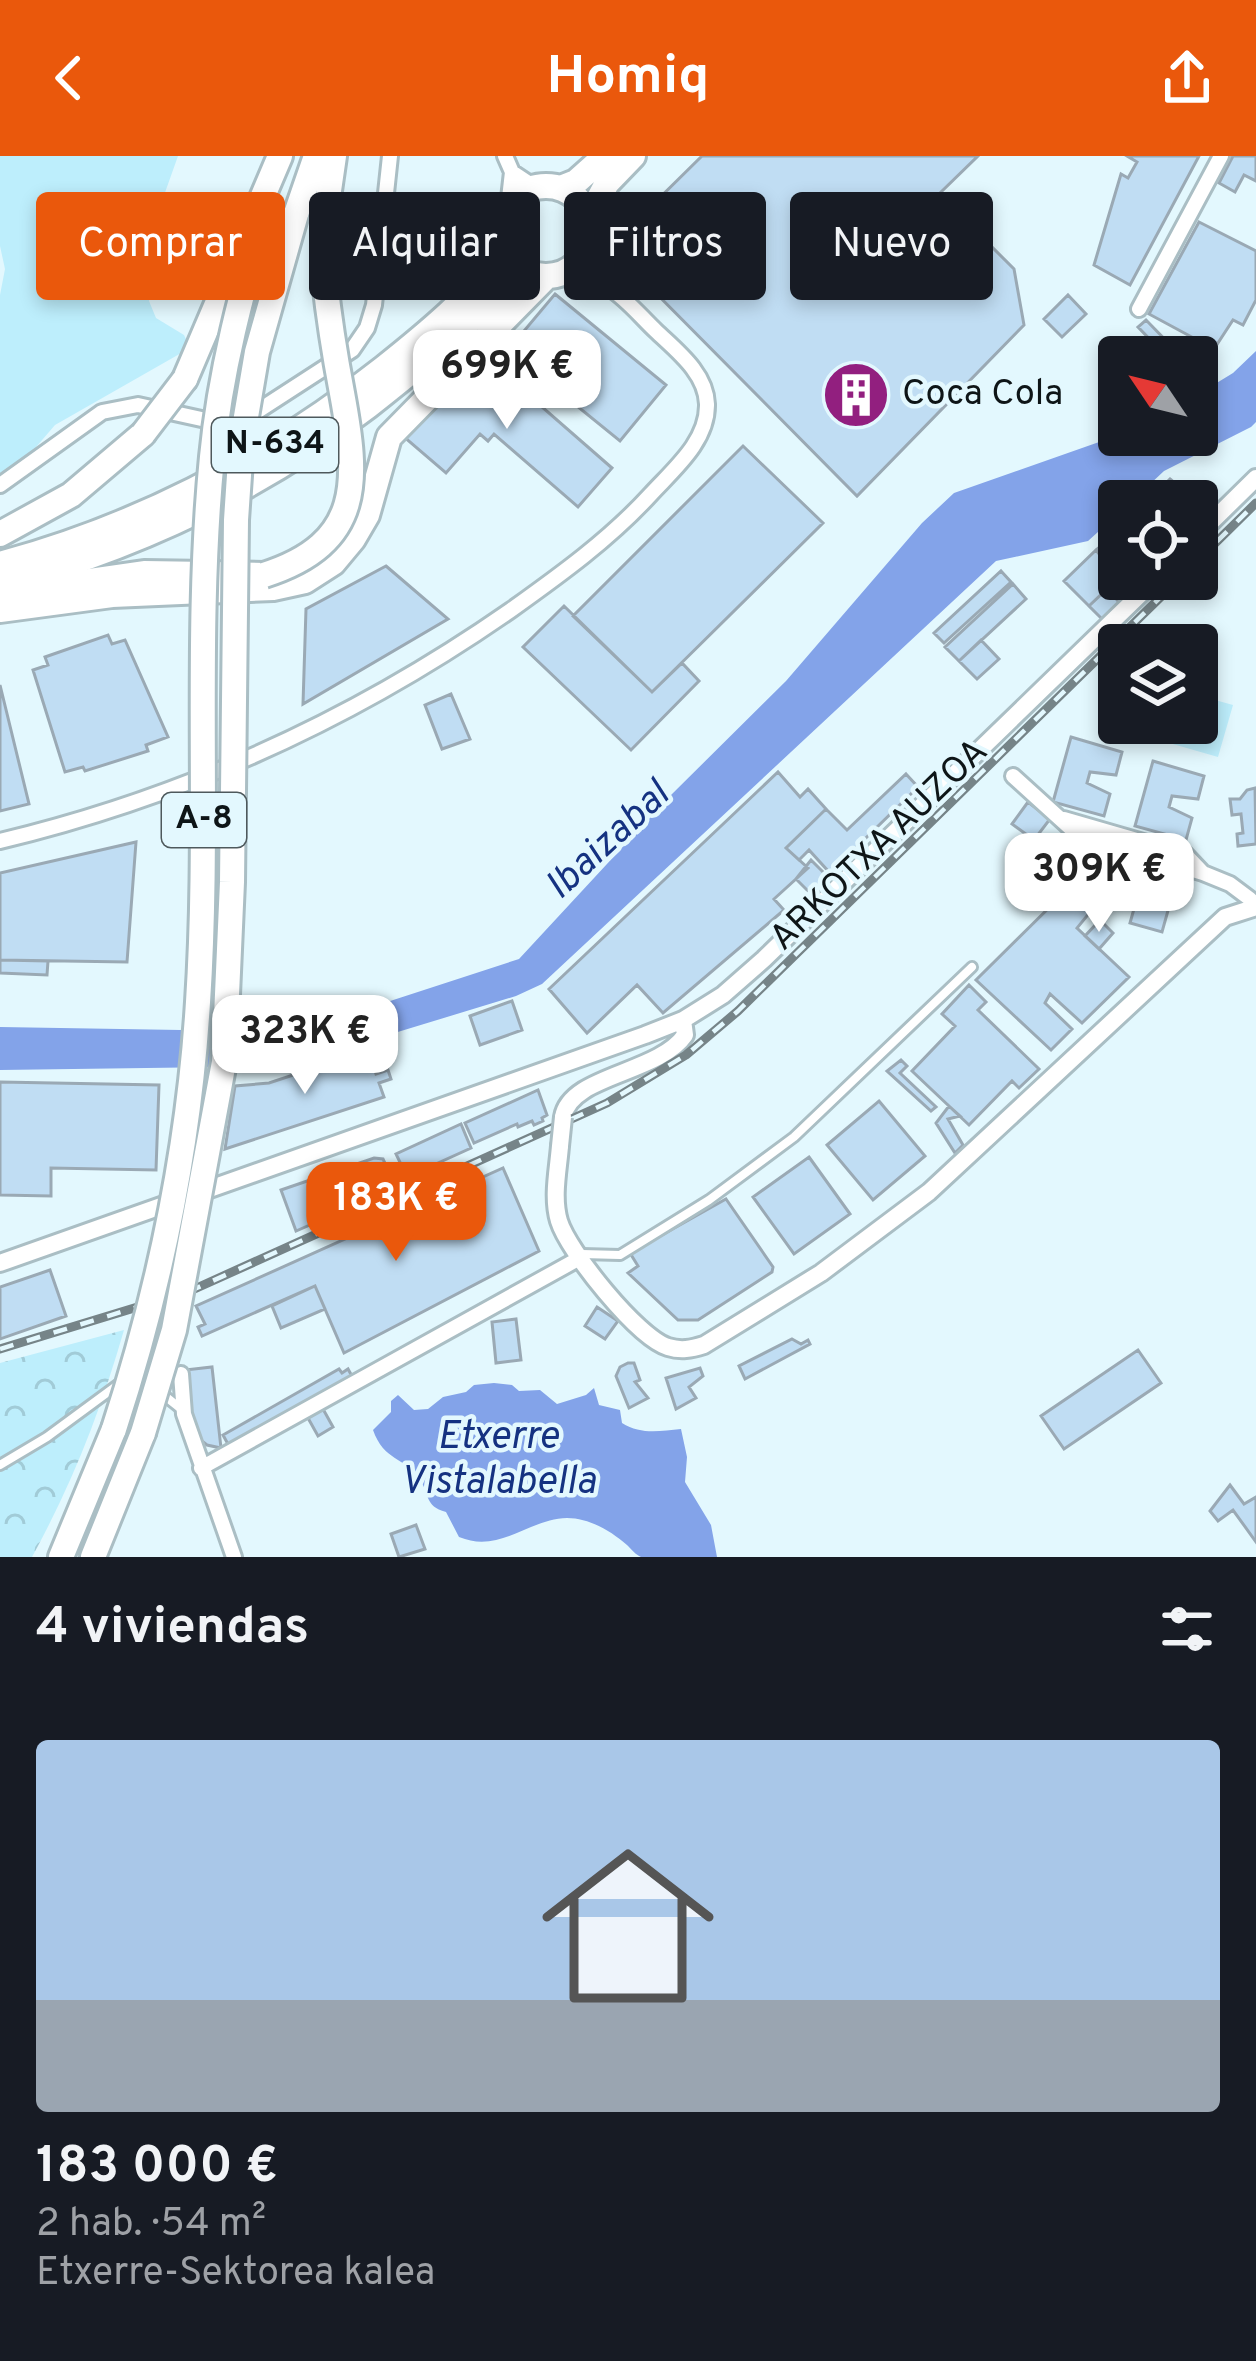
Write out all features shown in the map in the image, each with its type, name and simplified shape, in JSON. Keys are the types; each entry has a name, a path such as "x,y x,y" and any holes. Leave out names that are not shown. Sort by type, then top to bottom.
{"highway":[{"name":"A-8","path":"57,1557 85,1502 148,1320 187,1110 204,882 206,534 212,454 225,360 280,156"},
{"path":"0,534 80,488 143,434 185,379 280,156"},
{"name":"A-8","path":"92,1557 143,1433 174,1330 224,1062 241,446 257,352 316,156"},
{"path":"0,594 145,573 265,575 291,566 318,548 336,528 351,492 353,453 325,281 324,225 334,156"},
{"path":"534,192 576,182 604,156"},
{"path":"604,192 634,156"},
{"path":"549,188 564,193"},
{"path":"0,610 112,595 273,588 305,580 333,563 367,515 389,437 548,274 564,264"},
{"path":"540,270 548,274"},
{"name":"N-634","path":"0,584 82,559 183,518 272,470 366,407 502,290 548,274"},
{"name":"N-634","path":"0,564 75,541 175,500 262,453 415,344 462,300"}],"street":[{"path":"0,485 102,412 138,405 206,420 244,419 352,350 367,328 374,305 390,156"},
{"path":"505,156 512,172 510,192"},
{"path":"1139,308 1221,156"},
{"path":"512,172 549,188"},
{"path":"548,274 564,278"},
{"path":"0,842 75,824 162,794 332,720 433,664 546,585 629,518 700,436 707,404 698,373 622,300"},
{"path":"1218,515 1256,478"},
{"name":"ARKOTXA AUZOA","path":"0,1263 571,1064 683,1020 724,995 764,959 1134,600"},
{"name":"ARKOTXA AUZOA","path":"576,1256 662,1346 683,1351 724,1336 929,1192 1225,917 1253,902 1230,884 1203,873 1078,835 1013,776"},
{"path":"201,1468 576,1256 555,1204 565,1106 578,1092 673,1050 685,1035 683,1020"},
{"path":"181,1374 184,1414 234,1557"}],"lane":[{"path":"576,1256 620,1255 709,1200 794,1137 972,967"},
{"path":"0,1465 121,1382 146,1381 176,1402 184,1414"}],"green space":[{"path":"0,156 178,156 165,192 36,192 36,300 149,300 156,318 184,335 190,348 55,425 0,489 0,295 5,269 0,246"},
{"path":"1218,701 1233,705 1218,757 1173,744 1218,744"},
{"path":"124,1330 84,1446 32,1557 0,1557 0,1363"}],"water":[{"path":"1256,351 1256,422 1218,444 1218,382"},
{"path":"1098,442 1098,456 1194,456 1154,480 1098,480 1098,532 1088,541 996,561 542,984 286,1066 0,1070 0,1027 295,1032 519,959 669,797 786,681 922,523 954,493"},
{"name":"Etxerre Vistalabella","path":"494,1383 519,1391 540,1390 557,1404 594,1388 599,1405 620,1410 622,1423 629,1427 681,1429 687,1457 685,1482 711,1525 717,1557 641,1557 607,1530 567,1518 501,1539 459,1537 446,1512 431,1503 419,1478 383,1448 373,1430 391,1412 391,1401 398,1395 414,1410 428,1409 443,1397"}],"building":[{"name":"Coca Cola","path":"702,156 978,156 941,192 790,192 790,300 993,300 993,248 1014,269 1024,325 857,496 663,300 766,300 766,192 665,192"},
{"path":"1127,156 1199,156 1130,285 1094,265 1121,174 1128,178 1137,162"},
{"path":"1233,156 1256,156 1256,181 1244,175 1235,192 1219,183"},
{"path":"1199,222 1256,251 1256,300 1243,325 1233,320 1218,343 1218,336 1190,336 1149,314"},
{"path":"555,294 666,385 620,441 508,350"},
{"path":"1068,295 1086,314 1062,337 1044,319"},
{"path":"1146,320 1162,336 1147,336 1138,327"},
{"path":"487,359 612,468 578,507 494,434 488,441 480,434 446,473 404,437 455,382 459,386"},
{"path":"743,446 823,523 652,692 573,616"},
{"path":"1096,550 1098,598 1089,606 1064,581"},
{"path":"386,566 448,619 303,704 306,609"},
{"path":"1001,571 1011,582 944,643 934,633"},
{"path":"1013,584 1026,599 959,661 945,647"},
{"path":"1098,598 1120,603 1103,620 1089,606"},
{"path":"564,606 652,692 682,663 699,681 631,750 523,647"},
{"path":"108,635 112,644 125,640 168,737 146,745 148,751 85,771 83,767 65,772 33,670 48,665 45,657"},
{"path":"981,640 999,659 977,679 959,661"},
{"path":"0,685 29,804 0,811"},
{"path":"451,694 470,739 442,749 425,705"},
{"path":"1071,737 1122,752 1116,775 1090,772 1087,783 1110,794 1104,816 1053,802"},
{"path":"1153,761 1204,776 1198,799 1172,796 1169,807 1192,818 1186,840 1135,826"},
{"path":"778,772 800,797 808,789 826,809 786,848 808,868 774,899 784,910 663,1013 637,985 587,1033 549,989"},
{"path":"906,774 918,787 830,873 809,850 799,860 786,848 826,809 847,830"},
{"path":"1255,788 1256,844 1238,846 1237,834 1243,833 1241,814 1232,815 1230,799 1240,799"},
{"path":"1028,802 1050,819 1034,840 1012,824"},
{"path":"136,842 127,962 0,960 0,873"},
{"path":"811,860 827,876 810,893 796,879"},
{"path":"1067,890 1091,911 1077,928 1129,977 1082,1023 1050,994 1045,1003 1072,1029 1051,1050 976,980"},
{"path":"1137,898 1169,907 1162,932 1130,923"},
{"path":"1100,920 1113,933 1099,949 1085,936"},
{"path":"0,960 48,961 47,975 0,973"},
{"path":"969,985 986,1002 978,1010 1039,1069 1019,1088 1012,1081 969,1125 912,1071 955,1026 942,1014"},
{"path":"512,1001 522,1030 480,1045 470,1016"},
{"path":"369,1050 371,1057 390,1050 393,1058 373,1064 376,1074 388,1070 391,1079 379,1083 384,1097 225,1149 235,1086 269,1083"},
{"path":"901,1060 907,1066 900,1073 936,1107 931,1111 887,1071"},
{"path":"0,1082 159,1085 156,1170 51,1168 51,1196 0,1195"},
{"path":"538,1090 547,1115 543,1121 517,1124 474,1143 465,1123"},
{"path":"879,1101 925,1156 873,1200 827,1145"},
{"path":"949,1106 960,1116 948,1119 963,1145 955,1153 936,1123"},
{"path":"461,1124 471,1148 407,1177 396,1154"},
{"path":"809,1157 850,1214 794,1254 753,1197"},
{"path":"383,1159 396,1187 296,1231 281,1190"},
{"path":"503,1168 539,1251 344,1353 315,1286 202,1336 198,1327 205,1324 196,1306"},
{"path":"726,1199 772,1272 698,1320 678,1320 628,1273 638,1266 630,1253"},
{"path":"50,1270 66,1316 0,1339 0,1287"},
{"path":"315,1286 325,1309 281,1328 272,1306"},
{"path":"597,1307 618,1321 605,1339 585,1326"},
{"path":"516,1319 521,1360 496,1363 492,1322"},
{"path":"792,1339 810,1344 745,1379 739,1366"},
{"path":"1138,1350 1161,1383 1064,1449 1041,1416"},
{"path":"634,1363 640,1380 635,1382 648,1398 629,1408 616,1376"},
{"path":"212,1367 221,1448 193,1434 185,1370"},
{"path":"700,1368 703,1376 689,1387 696,1398 676,1409 666,1378"},
{"path":"339,1369 342,1373 348,1369 353,1378 229,1446 223,1435"},
{"path":"323,1409 333,1427 318,1436 308,1418"},
{"path":"1230,1485 1244,1504 1256,1497 1256,1542 1233,1510 1218,1521 1210,1511"},
{"path":"416,1525 425,1549 399,1557 391,1534"}],"railway":[{"path":"1218,540 1256,503"},
{"path":"0,1349 190,1291 607,1103 686,1055 738,1011 1158,600"}],"place":[{"name":"Coca Cola","path":"856,395"}],"water label":[{"name":"Ibaizabal","path":"609,842"}]}
